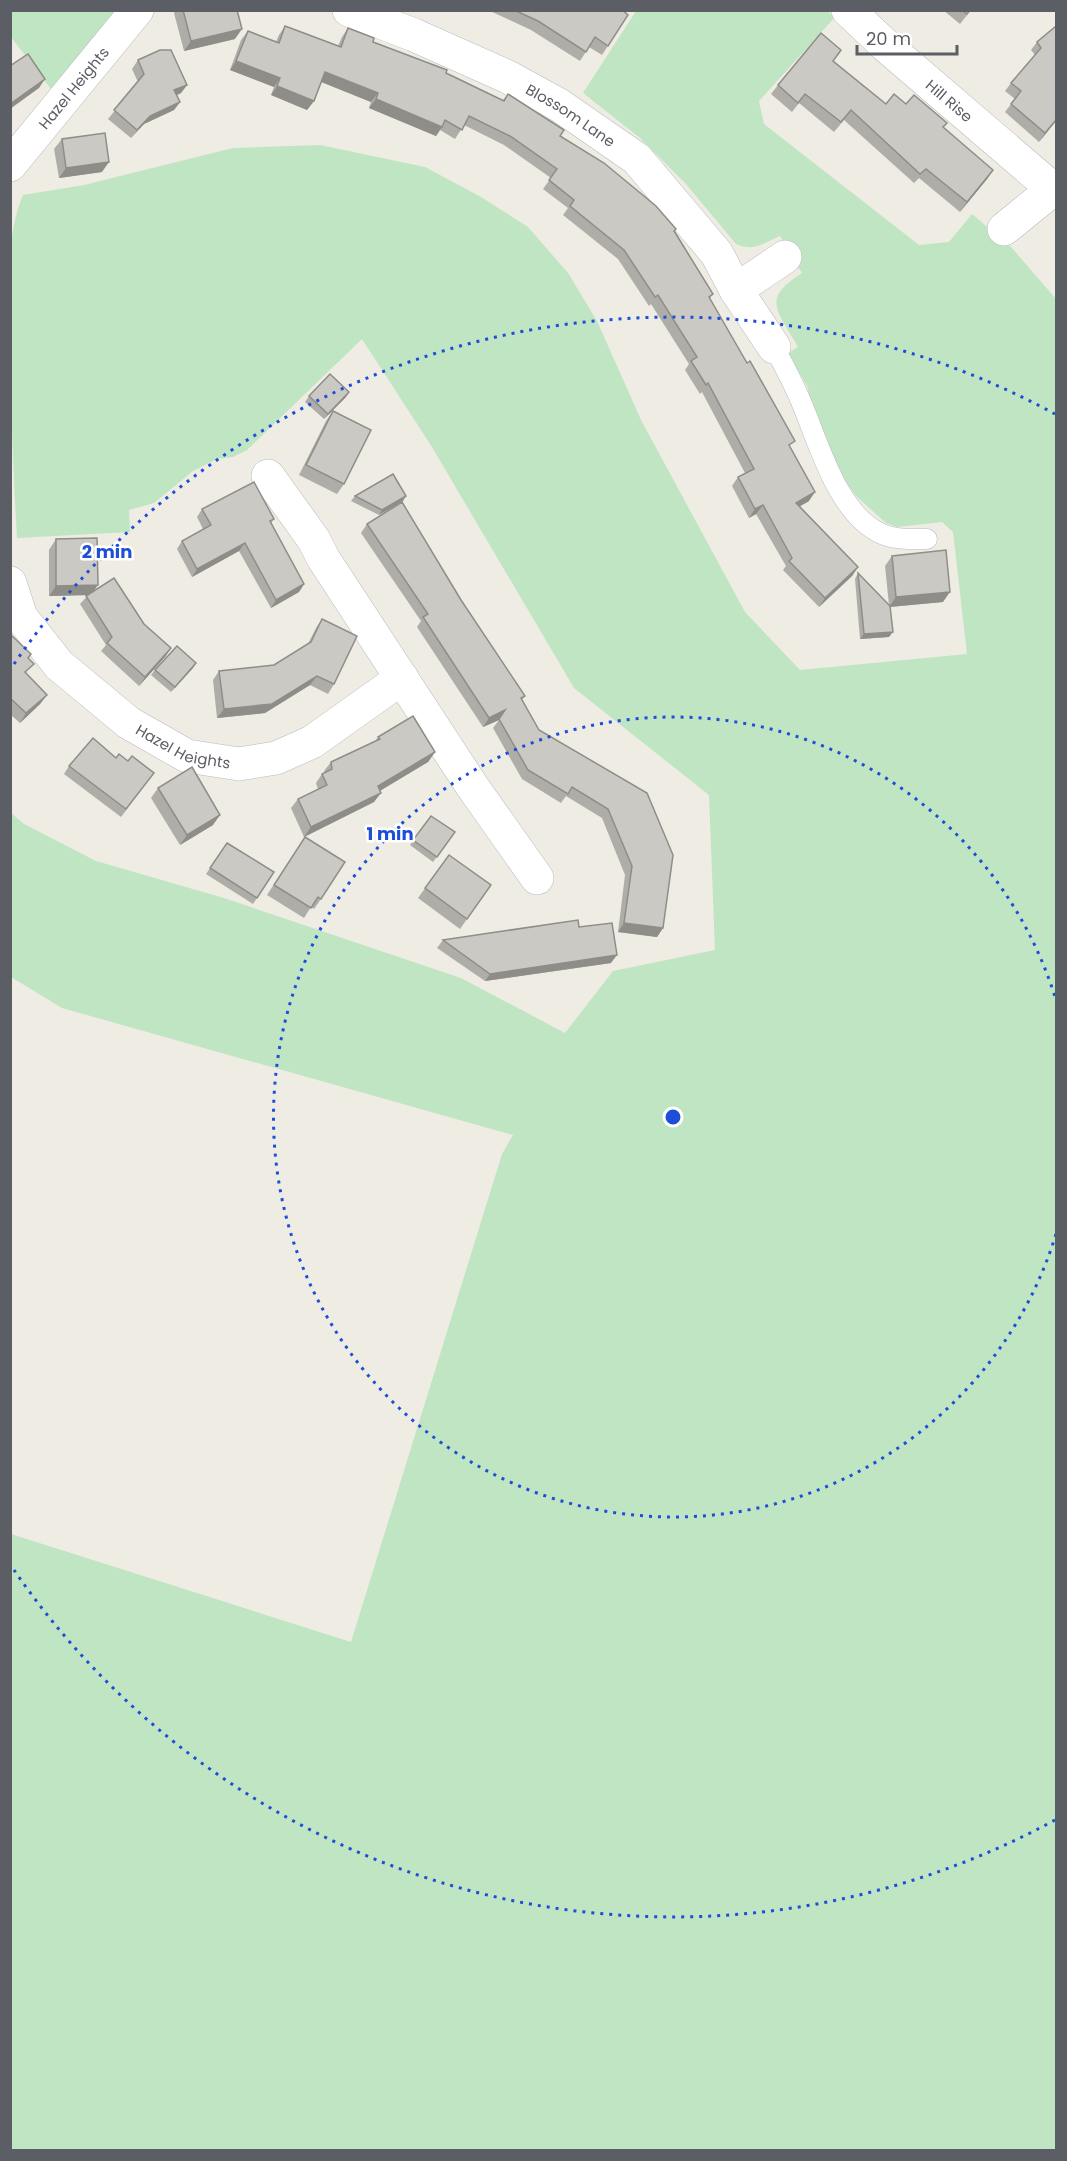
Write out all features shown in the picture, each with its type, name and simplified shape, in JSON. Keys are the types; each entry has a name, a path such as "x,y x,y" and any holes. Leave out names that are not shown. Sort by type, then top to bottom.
{"street":[{"name":"Hazel Heights","path":"10,165 137,10"},
{"name":"Blossom Lane","path":"349,10 414,35 508,77 559,105 637,159 717,254 736,290 774,347"},
{"name":"Hill Rise","path":"848,10 885,45 1055,188"},
{"path":"1004,229 1055,188"},
{"path":"736,290 785,257"},
{"path":"268,476 315,540 323,558 472,786 537,878"},
{"name":"Hazel Heights","path":"10,583 21,617 59,665 129,723 187,756 239,764 276,758 312,742 402,678"}],"lane":[{"path":"774,347 800,398 823,461 843,495 867,525 883,534 900,538 927,539"}],"green space":[{"path":"11,11 122,11 51,89 11,37"},
{"path":"636,11 827,11 835,17 759,101 764,124 919,245 949,242 972,214 1011,247 1056,299 1056,2150 11,2150 11,1534 351,1642 502,1154 513,1135 62,1008 11,977 11,813 24,824 96,861 224,898 461,978 565,1033 613,971 715,950 709,795 574,688 432,447 362,339 247,450 233,457 217,459 193,471 154,503 129,510 130,532 17,538 11,403 10,274 11,242 18,210 23,195 84,185 233,148 320,145 425,167 481,197 528,227 568,273 597,321 641,420 745,612 800,670 967,654 953,532 942,522 897,527 886,523 856,496 830,460 818,431 807,386 788,353 798,347 779,314 777,306 777,299 781,291 802,273 780,236 753,247 736,244 686,184 640,138 583,93"}],"building":[{"path":"183,10 237,10 242,29 191,41"},
{"path":"514,10 622,10 628,15 608,46 595,37 586,52 538,21"},
{"path":"285,26 341,47 348,28 374,38 373,42 447,70 446,73 504,101 508,94 564,130 560,136 604,163 656,206 676,229 674,231 713,294 709,297 747,363 750,361 795,441 789,445 815,492 796,503 858,567 825,598 789,561 792,558 763,505 755,509 738,477 754,469 708,383 706,385 691,361 697,357 658,295 655,297 624,250 570,206 574,200 549,180 557,169 510,136 469,116 462,130 445,120 442,127 376,99 378,93 325,72 314,101 277,86 280,78 236,61 248,31 279,43"},
{"path":"1056,26 1056,120 1045,133 1011,104 1021,91 1011,83 1041,48 1037,42"},
{"path":"821,33 841,50 833,61 886,104 894,94 906,104 914,95 947,123 943,127 993,170 967,202 926,169 920,174 851,110 841,122 805,94 798,103 778,85"},
{"path":"160,50 171,50 187,85 174,90 180,102 150,116 137,130 114,110 144,74 138,60"},
{"path":"28,54 45,79 10,104 10,66"},
{"path":"105,133 109,162 66,168 62,139"},
{"path":"330,374 349,392 328,414 309,396"},
{"path":"333,411 371,430 344,484 306,465"},
{"path":"393,474 406,496 382,510 355,496"},
{"path":"254,482 274,519 270,521 304,584 276,600 245,543 197,569 182,541 211,525 202,509"},
{"path":"402,502 461,600 525,696 521,698 539,730 647,793 673,855 663,928 624,923 632,866 608,809 572,787 568,794 528,770 499,719 505,710 489,718 423,617 428,614 367,524"},
{"path":"97,538 98,585 56,586 56,539"},
{"path":"946,550 950,592 896,597 892,556"},
{"path":"858,573 890,606 893,632 864,634"},
{"path":"114,578 144,624 171,648 145,677 107,643 112,637 86,596"},
{"path":"322,619 357,636 334,684 317,676 272,704 224,709 219,671 274,665 311,642"},
{"path":"10,634 31,654 28,658 34,664 25,672 47,695 26,713 10,698"},
{"path":"177,646 196,663 175,687 155,670"},
{"path":"413,716 435,752 378,786 381,793 311,827 298,799 327,785 322,774 332,769 331,762 380,739 378,737"},
{"path":"93,738 116,758 119,754 128,761 132,756 154,773 126,809 69,766"},
{"path":"192,767 220,815 187,835 158,788"},
{"path":"431,816 455,832 437,857 413,840"},
{"path":"305,837 345,862 321,899 318,897 311,908 274,885"},
{"path":"227,843 274,872 257,898 210,868"},
{"path":"449,855 491,885 467,919 425,888"},
{"path":"578,920 579,927 612,923 617,955 490,974 443,940"}]}
